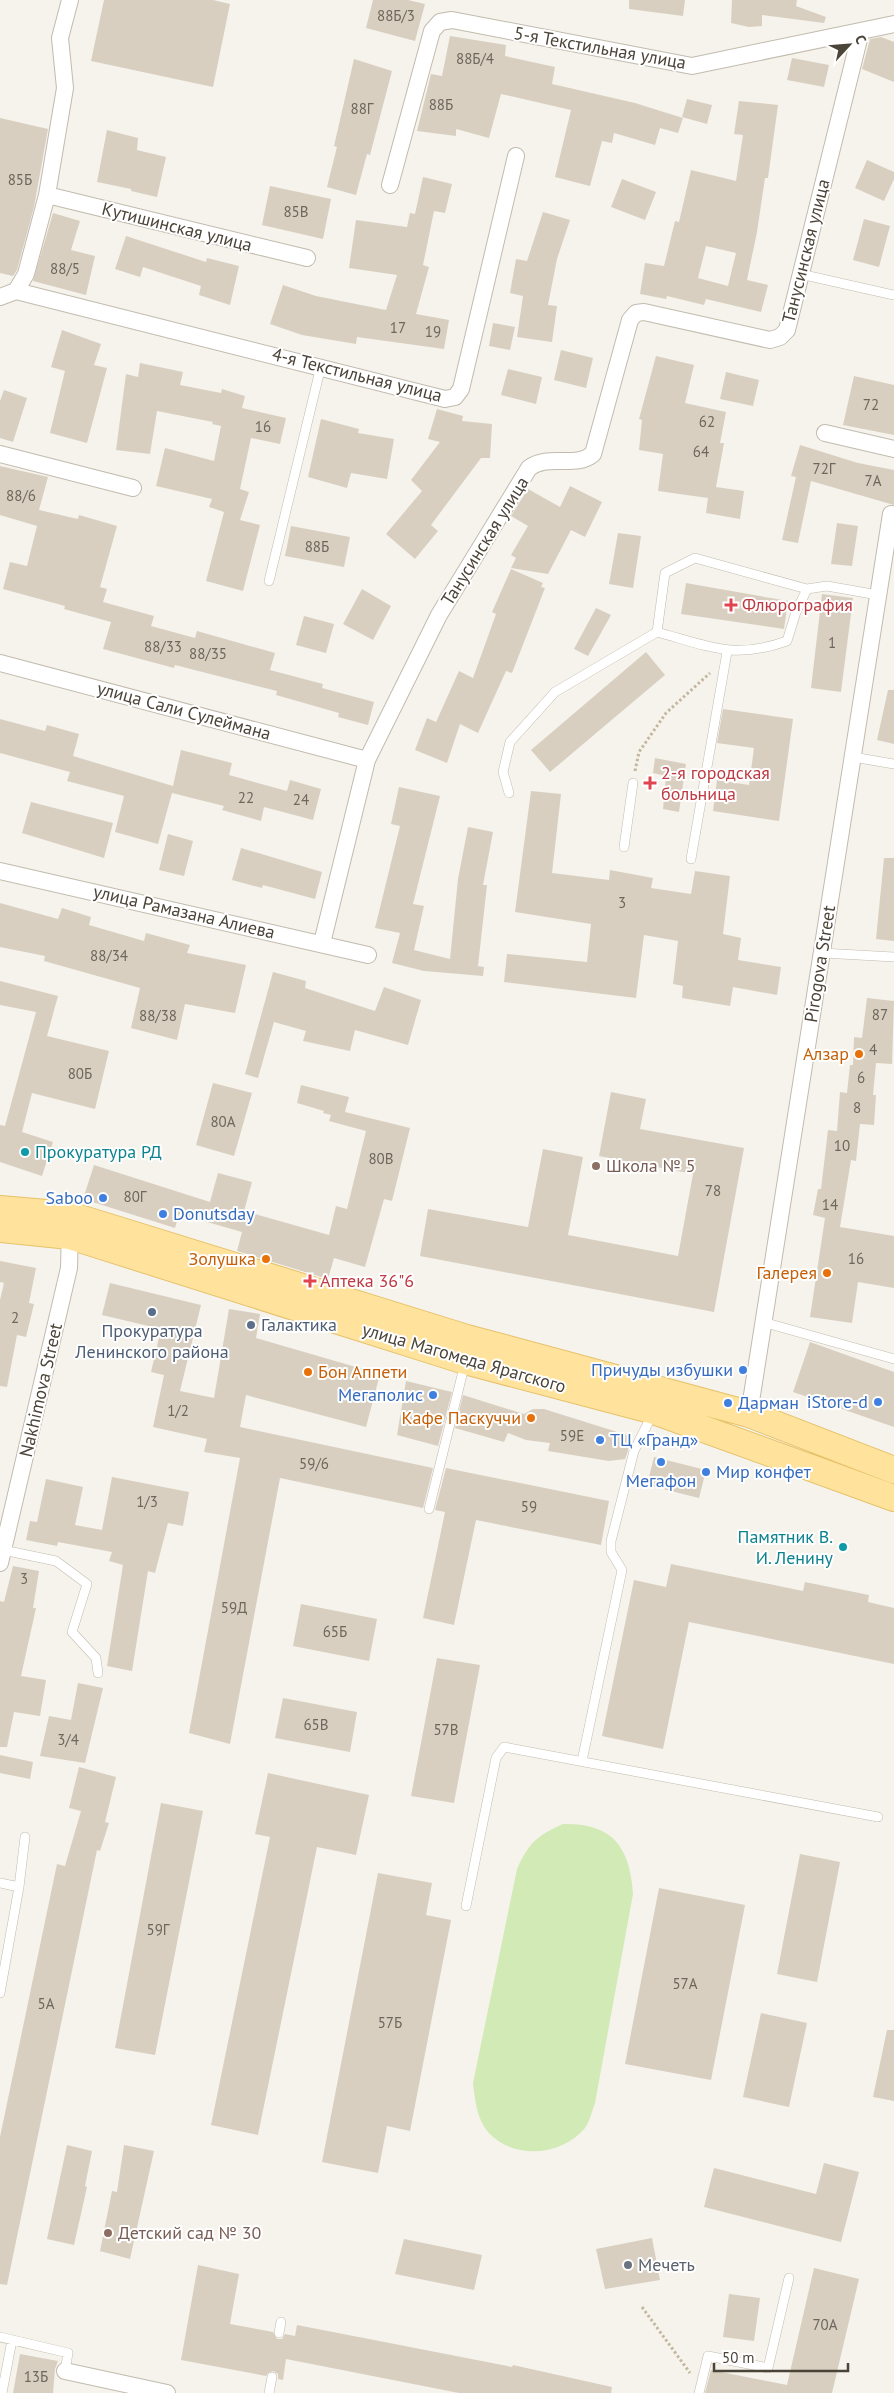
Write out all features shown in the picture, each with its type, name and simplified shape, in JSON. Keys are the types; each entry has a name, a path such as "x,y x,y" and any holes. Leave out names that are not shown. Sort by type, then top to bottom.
{"main road":[{"name":"улица Магомеда Ярагского","path":"0,1209 70,1226 466,1350 655,1401 894,1498"},
{"name":"улица Магомеда Ярагского","path":"0,1229 70,1226"},
{"name":"улица Магомеда Ярагского","path":"655,1401 749,1414 894,1470"}],"street":[{"path":"0,297 16,291 26,274 48,195 65,88 60,38 70,0"},
{"name":"5-я Текстильная улица","path":"390,185 432,31 440,22 452,20 692,66 894,24"},
{"name":"Танусинская улица","path":"322,943 367,760 439,615 529,468 538,462 578,461 586,459 593,454 630,320 636,313 644,312 770,340 780,337 788,330 800,274 861,31"},
{"name":"4-я Текстильная улица","path":"16,291 321,366 445,399 455,396 461,389 516,156"},
{"name":"Кутишинская улица","path":"48,195 307,258"},
{"path":"824,433 894,449"},
{"path":"0,454 133,488"},
{"name":"Pirogova Street","path":"749,1414 891,514"},
{"name":"улица Сали Сулеймана","path":"0,663 367,760"},
{"name":"улица Рамазана Алиева","path":"0,871 368,955"},
{"name":"Nakhimova Street","path":"1,1558 69,1268 70,1226"},
{"path":"65,2371 167,2393"}],"lane":[{"path":"800,274 894,295"},
{"path":"269,581 321,366"},
{"path":"657,632 665,573 695,558 807,589 827,586 878,595"},
{"path":"509,793 503,772 510,742 555,692 657,632 726,656 764,649 787,641 796,612 807,589"},
{"path":"691,859 726,656"},
{"path":"853,757 894,764"},
{"path":"624,847 632,783"},
{"path":"822,953 894,958"},
{"path":"764,1322 894,1359"},
{"path":"429,1509 466,1350"},
{"path":"582,1761 622,1570 611,1552 611,1541 634,1451 655,1401"},
{"path":"1,1558 56,1561 87,1584 72,1632 96,1658 98,1674"},
{"path":"466,1906 496,1758 502,1748 507,1747 878,1816"},
{"path":"0,1993 19,1887 25,1837"},
{"path":"0,1883 19,1887"},
{"path":"700,2391 708,2356 768,2368 789,2278"},
{"path":"279,2333 281,2322"},
{"path":"0,2337 68,2353 65,2371"},
{"path":"2,2393 12,2340"},
{"path":"269,2393 272,2378"}],"path":[{"path":"632,783 639,752 666,713 726,656"},
{"path":"642,2307 700,2391"}],"green space":[{"path":"563,1824 595,1828 606,1833 616,1841 628,1863 633,1894 595,2103 588,2122 585,2128 564,2144 551,2149 524,2151 511,2148 499,2142 485,2128 477,2110 473,2083 517,1869 534,1841 546,1832"}],"building":[{"path":"104,0 213,0 230,4 213,87 91,61"},
{"path":"373,0 408,0 425,4 415,41 366,28"},
{"path":"629,0 685,0 683,16 629,9"},
{"path":"732,0 797,0 796,6 826,17 824,23 762,15 762,26 749,27 731,23"},
{"path":"450,36 506,45 505,56 555,67 552,84 635,103 683,118 678,133 660,128 655,145 614,133 612,143 602,141 590,186 555,177 571,110 501,94 489,138 456,129 456,136 417,131 431,74 442,76"},
{"path":"881,37 894,42 894,82 862,69 870,39"},
{"path":"792,58 829,65 824,87 787,80"},
{"path":"354,59 392,71 370,155 367,154 356,195 327,187 337,147 334,146"},
{"path":"687,99 712,105 707,124 682,117"},
{"path":"739,101 778,105 768,178 765,178 757,232 747,280 768,285 761,312 706,299 704,305 667,296 666,299 640,294 645,263 664,266 675,221 679,222 691,170 736,181 743,135 734,134","holes":["706,246 736,253 728,286 698,278"]},
{"path":"0,118 48,129 34,207 17,270 13,276 0,273"},
{"path":"107,130 138,138 137,150 166,157 157,197 97,182"},
{"path":"867,160 894,172 894,179 884,201 855,188"},
{"path":"423,177 452,184 445,213 434,211 423,265 429,267 416,314 449,320 444,349 357,337 356,344 302,335 270,324 283,285 316,296 386,310 397,275 349,268 356,220 407,227 410,213 415,214"},
{"path":"622,179 656,192 645,220 611,207"},
{"path":"270,186 331,199 323,239 262,225"},
{"path":"543,212 570,220 557,259 548,305 557,306 552,342 517,337 523,296 510,293 516,259 527,261"},
{"path":"53,213 80,221 71,250 95,256 86,295 33,281"},
{"path":"864,219 890,226 879,267 853,260"},
{"path":"126,236 206,262 207,258 239,266 230,305 199,295 201,286 143,267 140,277 115,269"},
{"path":"493,323 515,327 510,350 489,346"},
{"path":"62,330 101,344 94,365 107,368 87,443 50,433 65,371 51,367"},
{"path":"561,350 593,358 586,388 554,380"},
{"path":"656,356 694,365 685,403 726,412 720,443 724,443 716,487 744,491 740,519 706,513 708,498 658,491 663,454 639,450 642,420 639,419"},
{"path":"140,363 183,372 180,385 221,393 222,389 245,396 242,408 286,418 280,444 251,438 240,489 249,492 240,520 260,525 243,591 206,581 224,512 209,507 212,499 156,486 165,448 214,461 221,426 212,424 213,422 157,411 150,454 116,450 126,374 138,377"},
{"path":"508,369 542,377 536,404 501,395"},
{"path":"726,372 759,380 753,406 720,399"},
{"path":"854,376 894,385 894,435 843,425"},
{"path":"4,390 27,398 13,442 0,438 0,401"},
{"path":"437,409 463,416 462,421 492,424 490,458 481,458 431,525 438,531 415,559 386,534 422,491 411,480 440,442 428,439"},
{"path":"321,419 359,429 358,433 394,439 387,479 351,473 347,488 308,477"},
{"path":"800,445 858,463 894,470 894,505 811,481 798,543 782,540 796,477 791,476"},
{"path":"0,466 48,477 39,510 78,519 79,515 117,526 100,587 107,589 103,602 154,616 151,626 195,638 197,631 275,653 270,670 323,684 322,688 374,702 368,725 338,717 339,713 276,695 277,691 175,665 174,668 103,649 111,622 64,609 65,606 3,589 10,562 27,566 37,526 0,515"},
{"path":"570,486 602,502 585,537 571,530 548,574 511,568 516,558 511,555 528,526 511,516 528,489 560,507"},
{"path":"837,523 858,526 852,566 831,564"},
{"path":"291,526 350,537 344,567 285,556"},
{"path":"618,533 641,536 633,588 609,584"},
{"path":"511,569 543,583 541,587 545,588 512,673 506,671 478,733 460,724 447,763 415,750 427,718 436,722 459,671 473,678 496,614 492,612"},
{"path":"686,583 788,601 784,629 681,614"},
{"path":"362,589 391,606 373,640 343,624"},
{"path":"822,594 853,598 841,692 811,688"},
{"path":"596,608 611,615 588,656 574,649"},
{"path":"304,616 334,624 326,653 296,645"},
{"path":"646,652 665,675 550,772 531,750"},
{"path":"888,690 894,690 894,744 877,740"},
{"path":"723,709 793,719 779,821 713,811 717,780 749,785 754,748 717,743"},
{"path":"0,719 45,731 47,725 79,734 73,756 173,786 181,750 232,763 229,775 287,791 290,780 321,789 313,820 264,807 261,821 222,810 224,806 172,793 158,844 115,832 124,796 67,781 70,772 0,753"},
{"path":"655,758 686,764 679,812 663,809 666,776 653,773"},
{"path":"399,787 440,796 413,904 424,906 414,950 450,959 458,879 468,827 493,832 483,885 487,885 478,966 484,967 483,976 424,971 392,963 400,933 375,928 400,826 391,824"},
{"path":"531,791 561,794 552,873 609,880 610,870 653,878 651,888 691,894 695,871 730,876 723,934 741,938 738,960 781,967 777,995 733,987 730,1006 682,998 683,986 673,984 678,941 644,935 636,998 504,982 507,954 587,962 591,924 515,912"},
{"path":"31,802 113,823 104,858 22,833"},
{"path":"168,834 193,841 184,876 159,870"},
{"path":"241,848 322,872 315,899 263,885 262,888 232,880"},
{"path":"884,858 894,858 894,941 876,939"},
{"path":"0,903 58,919 62,908 91,917 89,925 144,941 146,933 190,945 187,953 246,965 235,1013 185,1004 177,1040 131,1028 140,988 44,961 45,956 0,947"},
{"path":"273,972 306,981 305,988 375,1011 384,987 421,1000 408,1045 355,1030 350,1051 303,1041 306,1031 274,1022 258,1078 245,1074"},
{"path":"0,981 58,996 47,1036 109,1051 95,1109 32,1093 22,1132 53,1142 42,1176 0,1162 0,1125 5,1126 36,1012 0,1005"},
{"path":"867,998 894,1001 892,1064 876,1063 873,1095 876,1095 874,1125 860,1124 856,1161 851,1160 840,1227 894,1236 894,1288 858,1282 852,1323 810,1317 825,1218 813,1215 818,1189 821,1189 828,1130 837,1131 840,1092 847,1093 850,1065 853,1065 854,1037 862,1038"},
{"path":"213,1083 252,1093 234,1156 196,1145"},
{"path":"301,1085 349,1097 345,1112 410,1128 392,1201 384,1199 365,1267 334,1258 328,1279 237,1251 242,1232 179,1214 175,1228 83,1199 94,1165 210,1202 218,1173 252,1182 244,1211 329,1235 336,1206 347,1209 366,1131 329,1121 331,1115 323,1113 324,1111 297,1103"},
{"path":"611,1092 646,1099 640,1129 744,1148 714,1312 420,1256 428,1209 528,1227 543,1149 583,1157 568,1235 678,1256 693,1174 599,1156"},
{"path":"0,1261 36,1268 29,1303 34,1304 26,1337 17,1335 7,1387 0,1386 0,1300 4,1283 0,1282"},
{"path":"110,1283 201,1305 180,1391 214,1398 229,1309 260,1314 256,1338 380,1374 366,1427 246,1395 240,1427 433,1468 423,1508 280,1478 230,1744 189,1733 240,1458 204,1452 207,1439 153,1427 164,1375 151,1372 161,1329 102,1315"},
{"path":"810,1342 894,1372 894,1427 793,1392"},
{"path":"406,1381 452,1392 438,1446 397,1435"},
{"path":"463,1395 524,1414 533,1409 544,1409 630,1436 630,1445 625,1459 609,1461 548,1451 550,1443 526,1440 508,1433 504,1442 455,1428"},
{"path":"654,1457 706,1470 699,1498 647,1485"},
{"path":"446,1468 609,1501 601,1545 476,1520 454,1625 423,1618 445,1512 435,1510"},
{"path":"112,1477 189,1492 183,1526 168,1523 155,1573 148,1571 132,1671 107,1666 123,1565 109,1561 112,1552 58,1542 57,1546 26,1540 30,1521 37,1522 46,1479 83,1487 75,1525 102,1530"},
{"path":"671,1564 803,1591 805,1582 869,1595 868,1602 894,1608 894,1664 689,1622 663,1749 602,1736 634,1580 666,1587"},
{"path":"13,1566 39,1571 33,1608 36,1608 21,1676 46,1680 40,1716 14,1712 7,1747 0,1747 0,1601 4,1602"},
{"path":"301,1604 377,1619 369,1661 293,1646"},
{"path":"437,1658 480,1665 454,1803 411,1796"},
{"path":"78,1683 103,1688 85,1763 40,1756 49,1716 71,1720"},
{"path":"283,1698 357,1712 350,1752 275,1738"},
{"path":"0,1755 33,1762 30,1779 0,1773"},
{"path":"79,1767 116,1777 105,1822 109,1823 100,1851 97,1850 7,2285 0,2284 0,2137 57,1864 65,1866 81,1811 69,1808"},
{"path":"268,1773 369,1795 356,1855 317,1847 258,2135 211,2125 270,1837 255,1834"},
{"path":"161,1803 203,1811 155,2055 115,2048"},
{"path":"800,1854 840,1862 817,1982 777,1974"},
{"path":"378,1873 432,1883 426,1915 451,1920 410,2131 387,2126 378,2173 322,2162"},
{"path":"659,1888 745,1905 711,2080 625,2064"},
{"path":"761,2013 807,2023 789,2107 743,2097"},
{"path":"887,2030 894,2030 894,2101 873,2097"},
{"path":"67,2145 92,2151 85,2186 87,2187 74,2245 47,2239"},
{"path":"124,2145 154,2151 130,2259 100,2251 112,2191 117,2192"},
{"path":"824,2163 859,2172 841,2242 704,2207 714,2168 816,2194"},
{"name":"Мечеть","path":"652,2238 660,2280 605,2289 596,2249"},
{"path":"404,2239 482,2255 474,2290 395,2274"},
{"path":"198,2265 239,2274 230,2324 273,2332 277,2339 282,2339 285,2334 295,2336 297,2325 512,2367 513,2365 612,2387 611,2393 459,2393 286,2359 283,2380 278,2379 278,2374 273,2371 266,2376 181,2360"},
{"path":"814,2268 859,2279 832,2393 705,2393 711,2370 787,2385"},
{"path":"729,2294 760,2298 754,2341 723,2337"},
{"path":"20,2354 58,2361 55,2369 53,2393 13,2393"}],"place":[{"name":"Флюрография","path":"731,605"},
{"name":"2-я городская больница","path":"650,783"},
{"name":"Алзар","path":"859,1054"},
{"name":"Прокуратура РД","path":"25,1152"},
{"name":"Школа № 5","path":"596,1166"},
{"name":"Saboo","path":"103,1198"},
{"name":"Donutsday","path":"163,1214"},
{"name":"Золушка","path":"266,1259"},
{"name":"Галерея","path":"827,1273"},
{"name":"Аптека 36\"6","path":"310,1281"},
{"name":"Прокуратура Ленинского района","path":"152,1312"},
{"name":"Галактика","path":"251,1325"},
{"name":"Причуды избушки","path":"743,1370"},
{"name":"Бон Аппети","path":"308,1372"},
{"name":"Мегаполис","path":"433,1395"},
{"name":"iStore-d","path":"878,1402"},
{"name":"Дарман","path":"728,1403"},
{"name":"Кафе Паскуччи","path":"531,1418"},
{"name":"ТЦ «Гранд»","path":"600,1440"},
{"name":"Мегафон","path":"661,1462"},
{"name":"Мир конфет","path":"706,1472"},
{"name":"Памятник В. И. Ленину","path":"843,1547"},
{"name":"Детский сад № 30","path":"108,2233"},
{"name":"Мечеть","path":"628,2265"}]}
